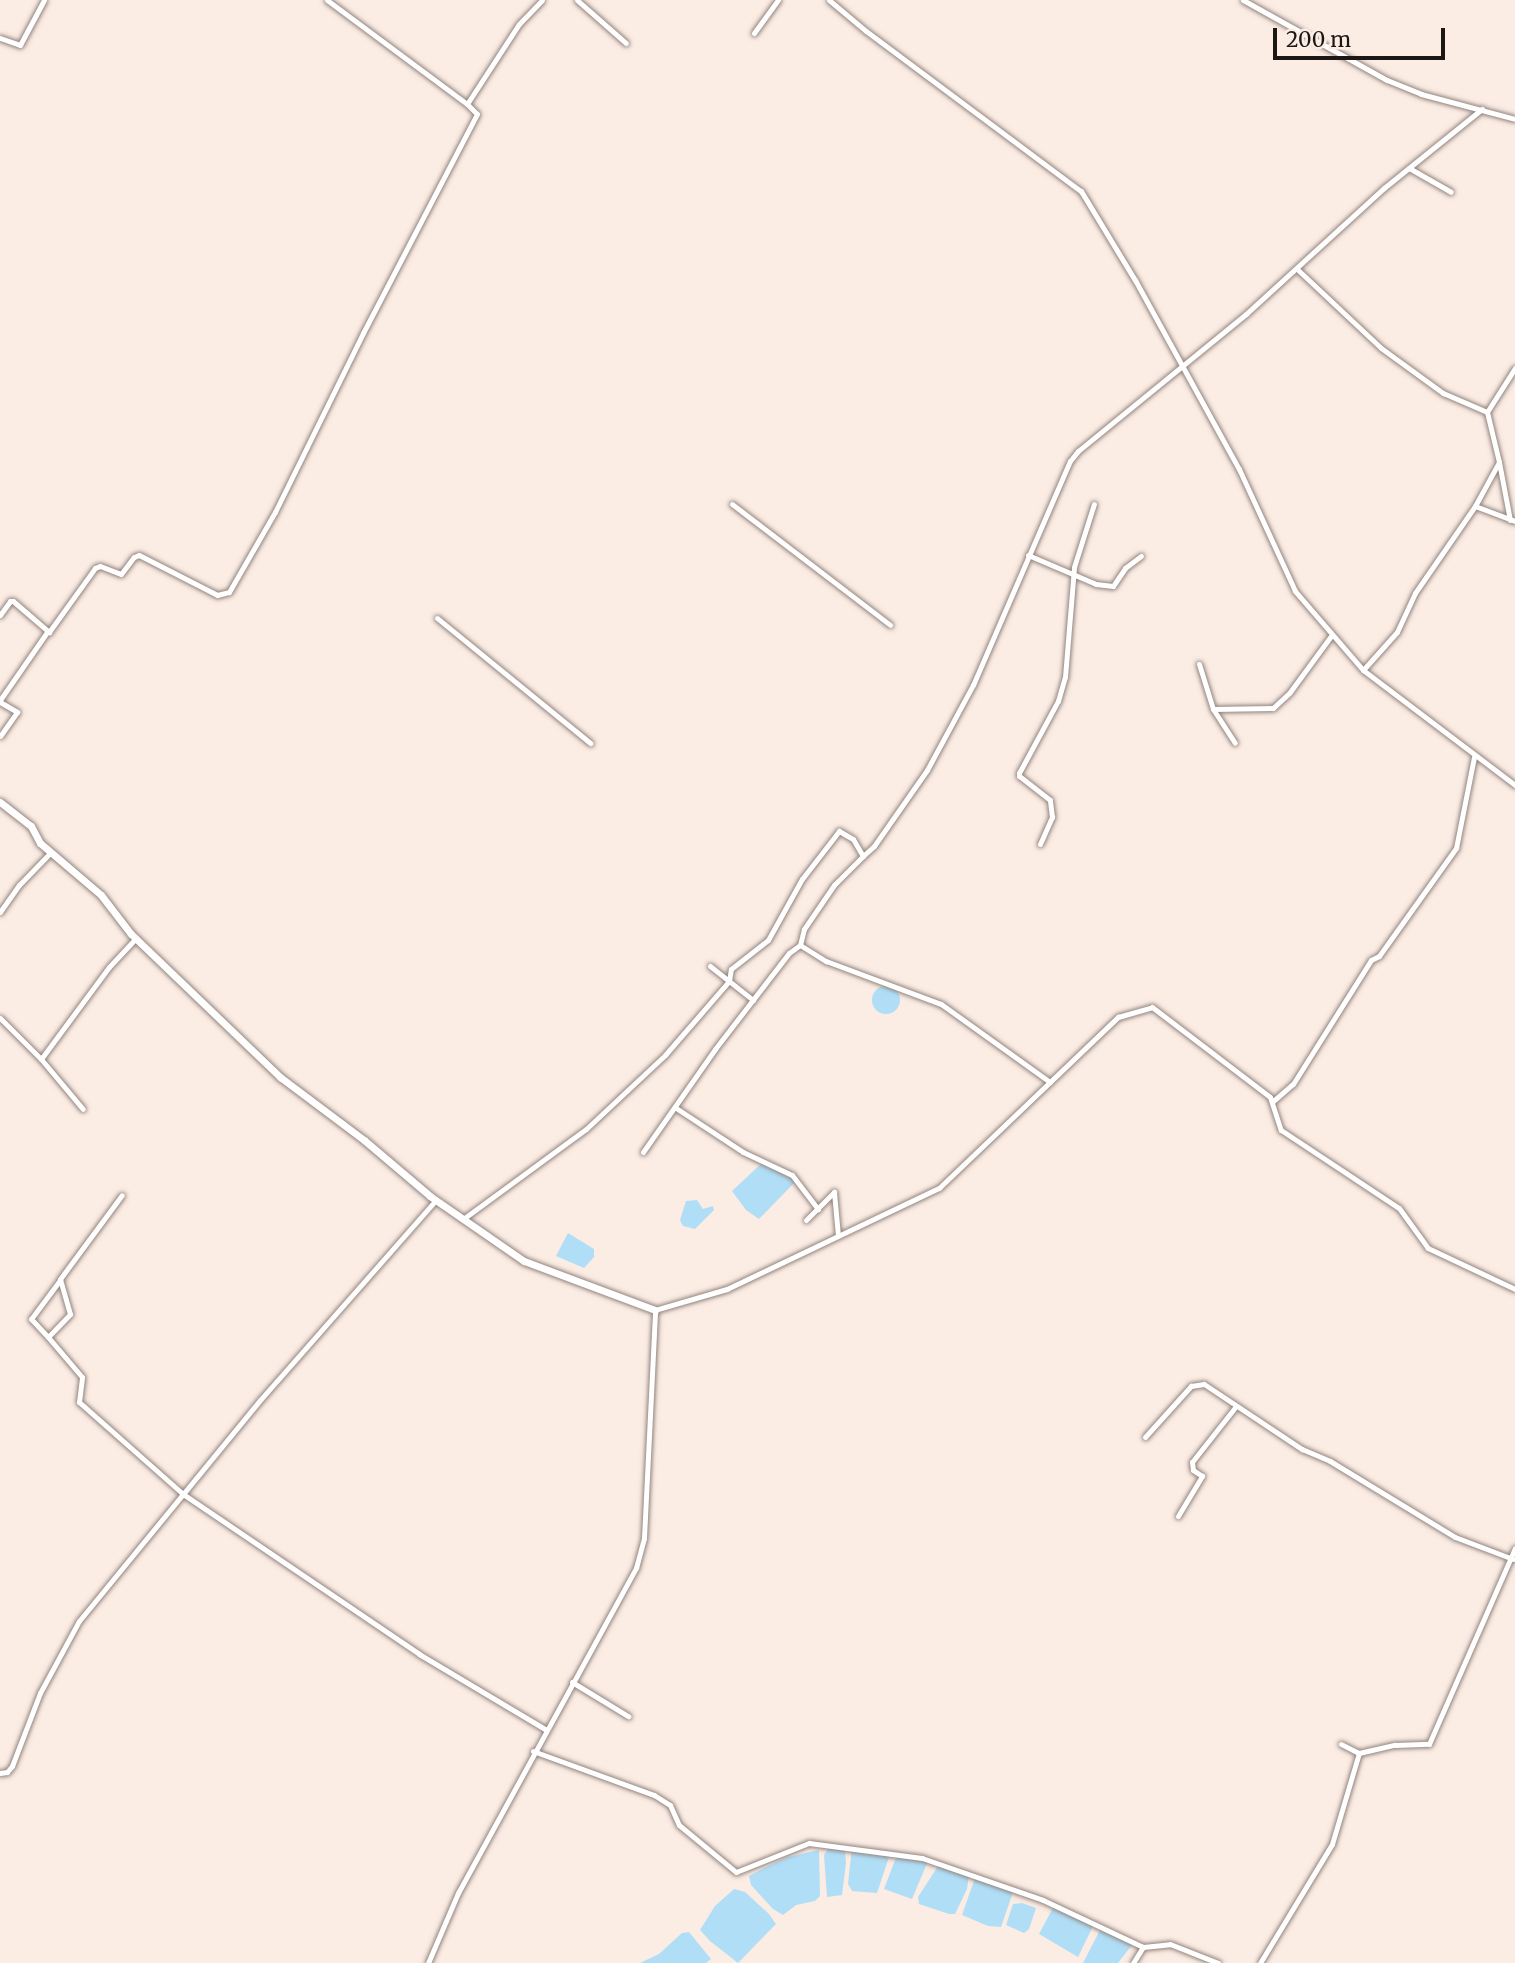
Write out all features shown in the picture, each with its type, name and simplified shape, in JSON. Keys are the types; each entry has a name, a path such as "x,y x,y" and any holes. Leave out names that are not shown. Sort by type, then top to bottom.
{"street":[{"path":"0,38 20,45 44,0"},
{"path":"0,736 17,712 0,701 95,568 100,566 121,574 136,555 217,595 229,592 275,512 363,333 477,114 327,0"},
{"path":"467,104 519,24 542,0"},
{"path":"577,0 626,43"},
{"path":"754,33 778,0"},
{"path":"829,0 866,31 1081,191 1240,469 1294,591 1363,670 1474,757 1515,785"},
{"path":"1243,0 1387,80 1421,94 1482,108 1515,119"},
{"path":"643,1152 715,1049 800,944 804,929 834,885 874,846 927,770 973,685 1070,461 1482,108"},
{"path":"1409,168 1451,192"},
{"path":"1297,269 1381,348 1443,393 1487,412"},
{"path":"1512,521 1487,412 1515,368"},
{"path":"1363,670 1397,632 1415,593 1475,506 1499,462"},
{"path":"733,504 890,625"},
{"path":"1040,844 1052,817 1050,800 1019,776 1058,701 1065,677 1074,567 1094,505"},
{"path":"1475,506 1512,521"},
{"path":"1028,555 1096,584 1113,586 1125,568 1140,556"},
{"path":"0,615 10,601 13,601 47,632"},
{"path":"437,618 590,743"},
{"path":"1213,709 1273,708 1290,692 1331,636"},
{"path":"1199,664 1213,709 1235,743"},
{"path":"1272,1102 1293,1084 1371,960 1379,956 1456,848 1474,757"},
{"path":"0,802 31,826 40,843 102,895 136,938 280,1077 364,1140 435,1200 524,1261 655,1310 727,1289 939,1188 1118,1017 1152,1007 1270,1097 1281,1130 1399,1208 1428,1248 1515,1289"},
{"path":"463,1219 586,1129 665,1055 730,981 731,969 768,940 802,879 839,831 853,839 863,856"},
{"path":"0,912 19,886 51,852"},
{"path":"41,1059 109,967 136,938"},
{"path":"800,944 826,961 941,1004 1050,1082"},
{"path":"710,966 753,1000"},
{"path":"0,1018 41,1059 83,1109"},
{"path":"676,1108 743,1152 792,1175 818,1209"},
{"path":"806,1220 834,1192 838,1236"},
{"path":"122,1195 31,1319 82,1377 79,1402 183,1494 419,1654 545,1729"},
{"path":"0,1773 7,1772 12,1766 40,1693 79,1621 260,1400 435,1200"},
{"path":"48,1337 71,1314 61,1279"},
{"path":"428,1963 458,1892 545,1729 636,1568 644,1538 655,1310"},
{"path":"1145,1437 1191,1385 1204,1384 1302,1449 1330,1461 1455,1537 1513,1559"},
{"path":"1178,1516 1202,1476 1193,1470 1192,1462 1236,1406"},
{"path":"1341,1744 1359,1753 1395,1745 1429,1744 1474,1637 1513,1559 1515,1548"},
{"path":"572,1682 628,1716"},
{"path":"533,1751 654,1795 670,1805 678,1825 736,1872 809,1843 922,1858 1043,1900 1143,1947 1170,1944 1218,1963"},
{"path":"1260,1963 1332,1844 1359,1753"},
{"path":"1133,1963 1143,1947"}],"water":[{"path":"886,986 896,990 900,1000 896,1010 886,1014 876,1010 872,1000 876,990"},
{"path":"762,1163 796,1181 759,1219 746,1210 732,1191"},
{"path":"697,1200 703,1209 713,1206 714,1210 695,1229 683,1226 680,1220 686,1201"},
{"path":"568,1233 594,1249 594,1257 584,1268 556,1256"},
{"path":"839,1847 845,1850 846,1863 842,1895 827,1897 824,1855 828,1849"},
{"path":"852,1847 890,1854 877,1893 852,1891 848,1884"},
{"path":"819,1850 820,1896 815,1901 796,1905 783,1915 773,1909 751,1885 749,1876 766,1867 788,1857"},
{"path":"901,1854 928,1861 912,1899 884,1889 895,1860"},
{"path":"940,1863 969,1875 967,1889 955,1914 919,1904 918,1897"},
{"path":"983,1876 1013,1892 1001,1927 988,1926 962,1915 975,1878"},
{"path":"734,1889 745,1892 776,1924 738,1963 700,1930 715,1906"},
{"path":"1022,1903 1036,1908 1029,1929 1024,1933 1006,1925 1013,1904"},
{"path":"1055,1904 1095,1922 1078,1957 1039,1934"},
{"path":"1101,1928 1135,1941 1118,1963 1083,1963"},
{"path":"689,1932 711,1959 706,1963 640,1963 659,1954 682,1933"}]}
